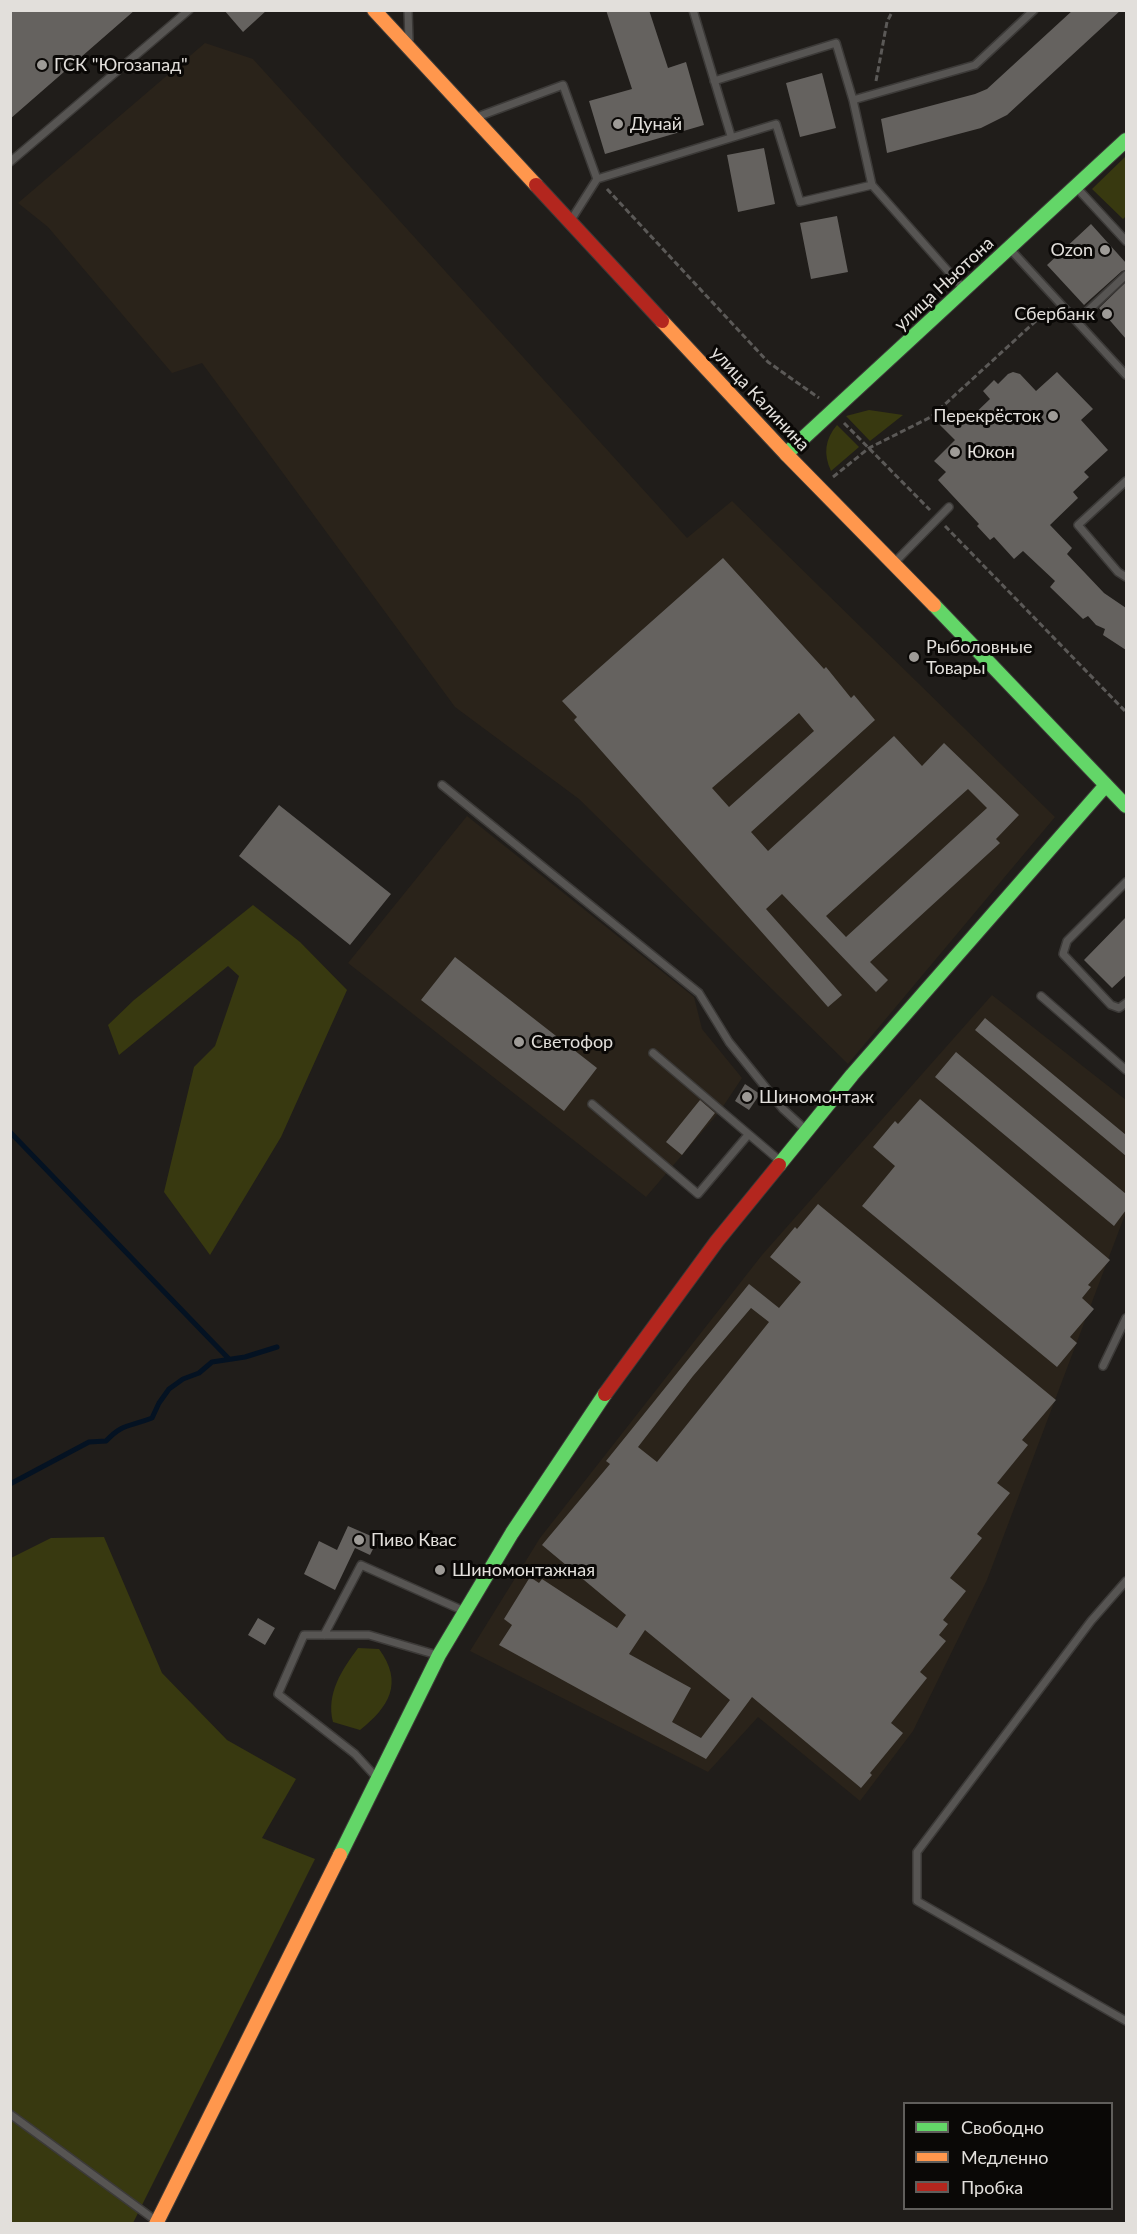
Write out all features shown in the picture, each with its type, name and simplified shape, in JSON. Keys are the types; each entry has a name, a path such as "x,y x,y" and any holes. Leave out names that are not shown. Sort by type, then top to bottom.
{"main road":[{"name":"улица Калинина","path":"374,10 786,454 998,670 1126,806"},
{"name":"улица Ньютона","path":"786,454 1126,140"},
{"path":"157,2223 439,1655 512,1533 610,1387 717,1240 934,981 1106,785"}],"lane":[{"path":"10,162 189,10"},
{"path":"408,10 410,49"},
{"path":"693,10 731,136"},
{"path":"853,100 975,65 1034,10"},
{"path":"714,81 836,43 853,100 872,185 964,290"},
{"path":"474,118 563,85 597,179"},
{"path":"570,222 597,179 776,124 800,202 872,185"},
{"path":"1076,186 1126,241"},
{"path":"1009,248 1126,375"},
{"path":"1077,321 1126,275"},
{"path":"1126,481 1078,525 1118,572 1126,577"},
{"path":"894,563 949,507"},
{"path":"442,784 699,993 729,1042 783,1109 807,1131"},
{"path":"1126,882 1067,941 1063,954 1067,961 1112,1005 1119,1008 1126,1003"},
{"path":"1041,996 1126,1070"},
{"path":"653,1053 781,1162"},
{"path":"592,1104 698,1194 748,1135"},
{"path":"1104,1366 1126,1317"},
{"path":"324,1635 361,1565 465,1612"},
{"path":"1126,1581 1091,1621 917,1852 917,1901 1126,2021"},
{"path":"377,1778 355,1754 278,1694 304,1635 369,1635 439,1655"},
{"path":"10,2114 157,2223"}],"path":[{"path":"873,94 887,22 893,10"},
{"path":"597,179 768,362 823,400"},
{"path":"833,477 869,448 931,417 1058,300"},
{"path":"841,419 1126,712"}],"shaded area":[{"path":"205,43 253,59 687,538 732,501 1055,817 848,1064 579,799 455,707 202,363 172,373 48,227 18,203"},
{"path":"1126,156 1126,216 1123,219 1092,189"},
{"path":"869,410 903,415 870,441 846,416"},
{"path":"837,425 859,447 831,471 826,447"},
{"path":"467,816 694,997 702,1029 742,1078 720,1111 646,1197 348,963"},
{"path":"253,905 300,942 347,990 281,1137 210,1255 164,1192 194,1067 215,1046 239,976 228,966 119,1055 108,1025 134,1000"},
{"path":"992,995 1126,1100 1126,1212 987,1580 913,1731 860,1801 758,1717 708,1772 470,1651 540,1538 762,1255"},
{"path":"104,1537 162,1673 227,1740 296,1779 262,1838 315,1859 133,2223 11,2224 11,1558 51,1538"},
{"path":"358,1648 379,1649 387,1661 392,1684 390,1694 379,1712 360,1730 333,1722 331,1711 337,1682"}],"building":[{"name":"ГСК \"Югозапад\"","path":"10,10 135,10 10,119"},
{"path":"224,10 267,10 243,32"},
{"path":"606,10 649,10 668,68 686,62 704,125 605,154 589,101 632,89"},
{"path":"1073,10 1121,10 1007,115 981,128 887,153 881,119 987,89"},
{"path":"822,73 836,128 800,137 786,83"},
{"path":"764,148 775,204 738,212 727,155"},
{"path":"837,216 848,272 811,279 800,223"},
{"path":"1091,224 1126,263 1126,270 1084,305 1047,265"},
{"path":"1126,282 1126,339 1099,308"},
{"path":"1013,372 1020,374 1036,391 1057,372 1093,409 1081,420 1108,450 1084,472 1089,477 1073,492 1078,498 1050,525 1072,548 1067,554 1104,593 1126,608 1126,650 1103,635 1105,629 1096,625 1088,616 1083,619 1050,587 1055,581 1023,551 1014,559 994,537 990,540 977,526 979,524 938,480 946,472 934,461 955,440 940,425 953,411 959,419 962,416 966,422 990,399 983,391 994,380 998,384"},
{"path":"723,558 824,669 826,667 851,698 854,695 875,720 751,832 768,851 894,736 922,766 944,743 1019,815 996,839 1000,843 870,962 888,980 876,992 782,894 766,909 842,995 828,1007 574,720 577,717 562,701","holes":["799,713 814,731 729,807 712,788","968,789 987,808 846,937 826,916"]},
{"path":"279,805 391,894 350,945 239,856"},
{"path":"1126,917 1126,975 1112,988 1084,960"},
{"name":"Светофор","path":"455,957 597,1068 564,1111 421,1000"},
{"path":"985,1018 1126,1135 1126,1156 975,1030"},
{"path":"956,1052 1126,1194 1126,1210 1114,1226 935,1077"},
{"name":"Шиномонтаж","path":"745,1084 760,1094 749,1110 735,1101"},
{"path":"920,1099 1110,1260 1088,1285 1091,1287 1082,1298 1094,1309 1070,1337 1077,1343 1057,1367 862,1206 895,1166 873,1147 895,1121 898,1124"},
{"path":"700,1100 715,1113 682,1155 666,1142"},
{"path":"818,1204 1056,1400 1022,1440 1028,1445 997,1483 1010,1493 977,1534 982,1538 950,1578 966,1591 943,1620 948,1624 939,1635 946,1641 920,1672 927,1678 891,1723 903,1733 870,1773 872,1775 861,1788 752,1697 706,1759 499,1645 512,1625 504,1619 530,1577 539,1583 542,1579 617,1628 626,1615 542,1545 610,1464 606,1461 749,1284 779,1308 801,1282 770,1257 795,1227 797,1229","holes":["751,1308 769,1322 657,1462 638,1447 693,1376","645,1630 730,1700 701,1738 672,1722 691,1688 629,1654"]},
{"path":"348,1526 378,1539 370,1555 355,1548 335,1590 304,1574 319,1541 337,1550"},
{"path":"258,1618 275,1628 265,1645 248,1635"}],"waterway":[{"path":"10,1132 229,1359"},
{"path":"10,1484 89,1442 106,1441 122,1428 152,1418 169,1389 183,1379 199,1373 212,1362 245,1357 277,1347"}],"traffic: fast":[{"path":"786,454 1126,140"},
{"path":"934,605 1126,806"},
{"path":"779,1165 852,1075 1106,785"},
{"path":"340,1855 439,1655 512,1533 605,1394"}],"traffic: slow":[{"path":"374,10 536,185"},
{"path":"662,321 786,454 934,605"},
{"path":"156,2224 340,1855"}],"traffic: jam":[{"path":"536,185 662,321"},
{"path":"605,1394 717,1241 779,1165"}],"place":[{"name":"ГСК \"Югозапад\"","path":"42,65"},
{"name":"Дунай","path":"618,124"},
{"name":"Ozon","path":"1105,250"},
{"name":"Сбербанк","path":"1107,314"},
{"name":"Перекрёсток","path":"1053,416"},
{"name":"Юкон","path":"955,452"},
{"name":"Рыболовные Товары","path":"914,657"},
{"name":"Светофор","path":"519,1042"},
{"name":"Шиномонтаж","path":"747,1097"},
{"name":"Пиво Квас","path":"359,1540"},
{"name":"Шиномонтажная","path":"440,1570"}]}
